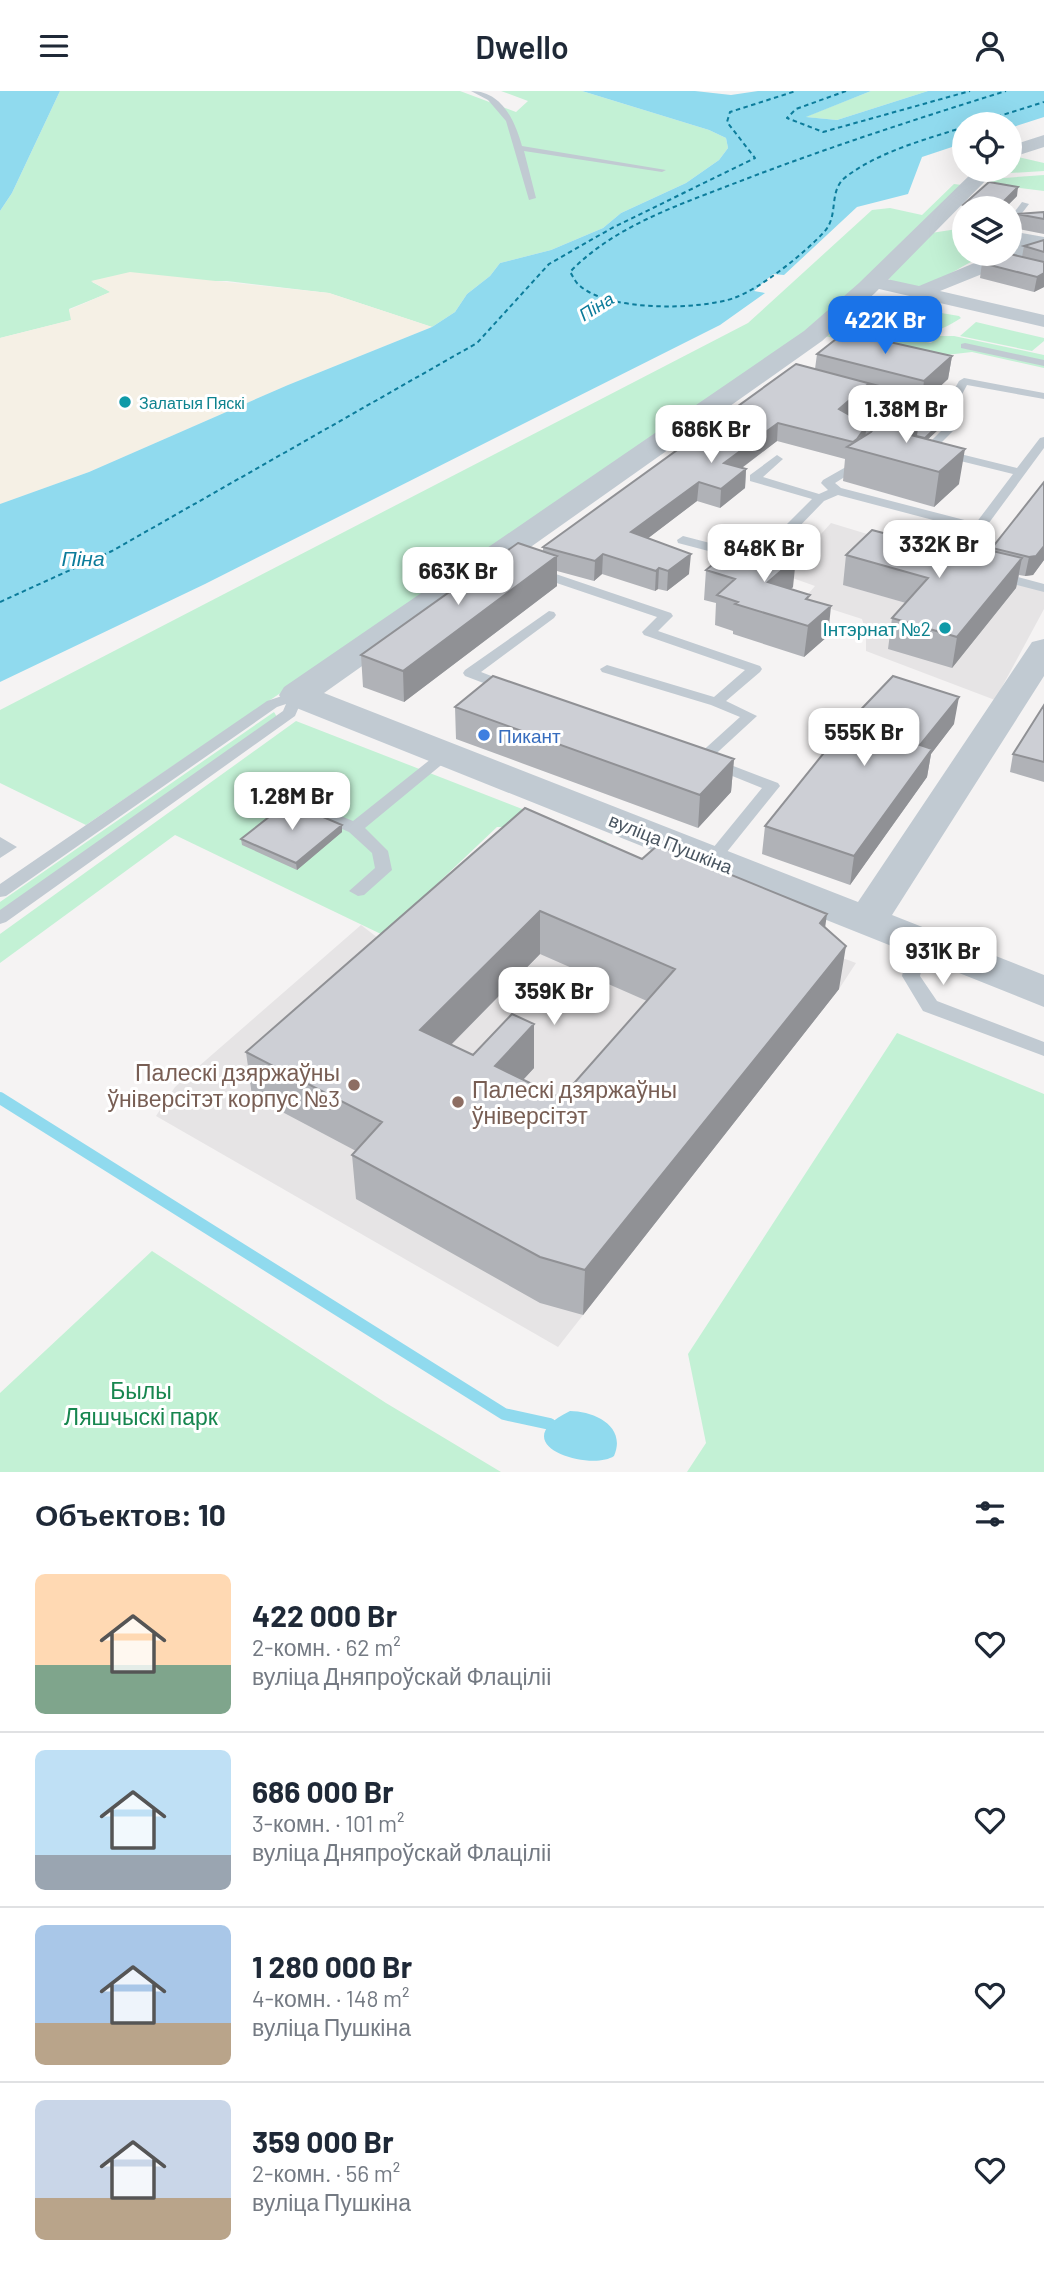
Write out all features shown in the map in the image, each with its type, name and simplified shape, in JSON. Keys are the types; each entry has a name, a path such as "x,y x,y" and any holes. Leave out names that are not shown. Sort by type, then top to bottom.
{"street":[{"path":"1022,148 1044,141"},
{"path":"297,695 773,370 873,282 974,182"},
{"path":"937,219 952,223"},
{"path":"1022,240 1041,244"},
{"path":"920,294 1004,263 1041,244"},
{"path":"873,282 1044,321"},
{"path":"867,922 1039,664"},
{"name":"вуліца Пушкіна","path":"297,695 1044,992"}],"lane":[{"path":"475,91 490,96 512,118 532,198"},
{"path":"518,148 663,170"},
{"path":"619,162 630,177"},
{"path":"1022,208 1025,204"},
{"path":"965,346 1044,363"},
{"path":"945,417 964,381 1044,395"},
{"path":"845,388 945,417"},
{"path":"864,437 846,427 870,407 954,424 928,450"},
{"path":"912,415 945,417"},
{"path":"1044,440 979,529 948,563 1044,588"},
{"path":"915,448 1020,473"},
{"path":"867,452 861,462 827,483 836,491 979,529"},
{"path":"777,459 754,478 820,498"},
{"path":"683,540 759,560 820,498 836,491"},
{"path":"496,558 666,616 649,632 755,669 716,702"},
{"path":"522,692 470,673 549,615"},
{"path":"607,669 716,702 750,716 695,757 772,786 712,859"},
{"path":"0,892 272,705 297,695"},
{"path":"0,918 290,713 297,695"},
{"path":"355,828 446,754"},
{"path":"271,793 355,828 380,851 384,870 358,891"},
{"path":"0,842 9,847 0,853"},
{"path":"919,942 911,977 930,1006 1044,1049"}],"shaded area":[{"path":"831,523 1044,588 1044,609 995,700 866,651 866,632 862,619 803,600 815,586 784,575"},
{"name":"Палескі дзяржаўны ўніверсітэт","path":"520,837 856,963 839,989 558,1347 156,1116 175,1087 361,925 382,941"}],"green space":[{"path":"60,91 460,91 516,112 528,101 501,91 582,91 709,130 726,138 728,148 719,160 686,183 621,213 603,228 551,250 500,263 490,276 467,294 455,312 432,327 329,293 227,281 92,282 111,292 69,309 72,320 0,338 0,211 12,193"},
{"path":"871,91 928,91 837,120 805,117"},
{"path":"1022,158 1044,163 1044,171 1022,172"},
{"path":"1044,175 1044,191 995,185 982,196 973,196 988,182 1022,182 1022,177"},
{"path":"954,184 962,185 809,334 86,825 0,783 0,710 748,323 872,210 890,208 922,215"},
{"path":"952,230 952,266 964,266 940,279 914,287 889,279 888,275 931,233"},
{"path":"868,297 890,303 840,339 824,336 841,323 851,327 862,317 854,313"},
{"path":"924,310 961,318 932,331 918,332 901,327 900,323"},
{"path":"976,322 1044,338 1044,341 1032,351 960,336"},
{"path":"876,335 891,335 931,343 938,336 954,336 1044,355 1044,368 972,352 937,356 865,339"},
{"path":"274,712 277,717 0,912 0,902"},
{"path":"296,721 607,842 592,853 524,827 497,827 383,935 175,835 0,963 0,934"},
{"path":"897,1033 1044,1094 1044,1472 687,1472 706,1443 688,1354"},
{"name":"Былы Ляшчыскі парк","path":"152,1251 386,1403 501,1472 0,1472 0,1393"}],"sand":[{"name":"Залатыя Пяскі","path":"130,272 329,293 432,327 288,385 89,472 0,504 0,338 71,320 69,310 110,292 91,281"}],"water":[{"path":"0,91 60,91 12,193 0,211"},
{"name":"Піна","path":"582,91 695,91 731,95 758,91 871,91 806,117 837,120 928,91 1044,91 1044,117 1022,124 1022,112 952,112 952,147 922,157 908,194 857,207 784,275 773,274 754,291 765,293 720,325 205,584 0,682 0,504 89,472 288,385 432,327 455,312 467,294 490,276 500,263 551,250 603,228 621,213 686,183 719,160 728,148 726,138 709,130"},
{"path":"570,1411 589,1414 606,1422 616,1436 614,1456 588,1461 557,1452 547,1444 544,1435 551,1423"}],"building":[{"path":"989,182 1018,187 1009,196 973,196"},
{"path":"1044,212 1044,219 1022,215"},
{"path":"1044,240 1044,252 1024,246"},
{"path":"1022,257 1044,262 1044,273 1037,277 994,266 1022,266"},
{"path":"845,332 952,356 924,381 817,354"},
{"path":"796,364 879,386 867,385 839,409 867,425 857,439 853,442 778,423 724,463 746,469 721,489 699,482 631,532 691,554 668,571 659,568 656,571 603,554 595,561 543,547"},
{"path":"897,404 908,407 905,414 941,423 925,438 916,436 918,420 883,415 873,428 859,420 873,408 891,411 898,407"},
{"path":"883,415 918,420 903,433 965,449 939,472 847,447 871,432"},
{"path":"1044,482 1044,546 1036,556 1029,557 992,548"},
{"path":"872,530 977,558 984,549 1022,558 957,637 892,618 928,578 846,555"},
{"path":"741,541 796,558 768,582 810,595 806,599 831,606 808,626 735,604 738,602 717,595 735,579 706,570"},
{"path":"518,543 557,556 403,671 361,655"},
{"path":"493,676 734,759 700,795 455,707"},
{"path":"893,676 959,697 920,745 932,749 854,856 765,826 848,723"},
{"path":"1044,705 1044,762 1013,754"},
{"path":"288,802 342,825 296,863 241,839"},
{"name":"Палескі дзяржаўны ўніверсітэт","path":"525,808 642,859 658,845 827,914 820,923 846,946 585,1270 540,1257 352,1155 382,1122 246,1052","holes":["540,911 675,969 561,1098 495,1066 534,1024 512,1014 473,1055 420,1030"]}],"waterway":[{"path":"0,1098 504,1414 550,1424"}],"ferry route":[{"path":"0,602 112,551 477,343 549,264 612,228 755,158 727,122 730,112 796,91"},
{"path":"846,91 796,109 787,118 823,132 970,91"},
{"path":"952,131 888,153 847,176 837,188 832,218 824,232 782,270 734,298 699,305 631,304 592,294 578,284 570,272 587,256 627,229 671,208 771,169 1006,91"},
{"path":"1012,112 1044,102"}],"place":[{"name":"Залатыя Пяскі","path":"125,402"},
{"name":"Інтэрнат №2","path":"945,628"},
{"name":"Пикант","path":"484,735"},
{"name":"Палескі дзяржаўны ўніверсітэт корпус №3","path":"354,1085"},
{"name":"Палескі дзяржаўны ўніверсітэт","path":"458,1102"}]}
